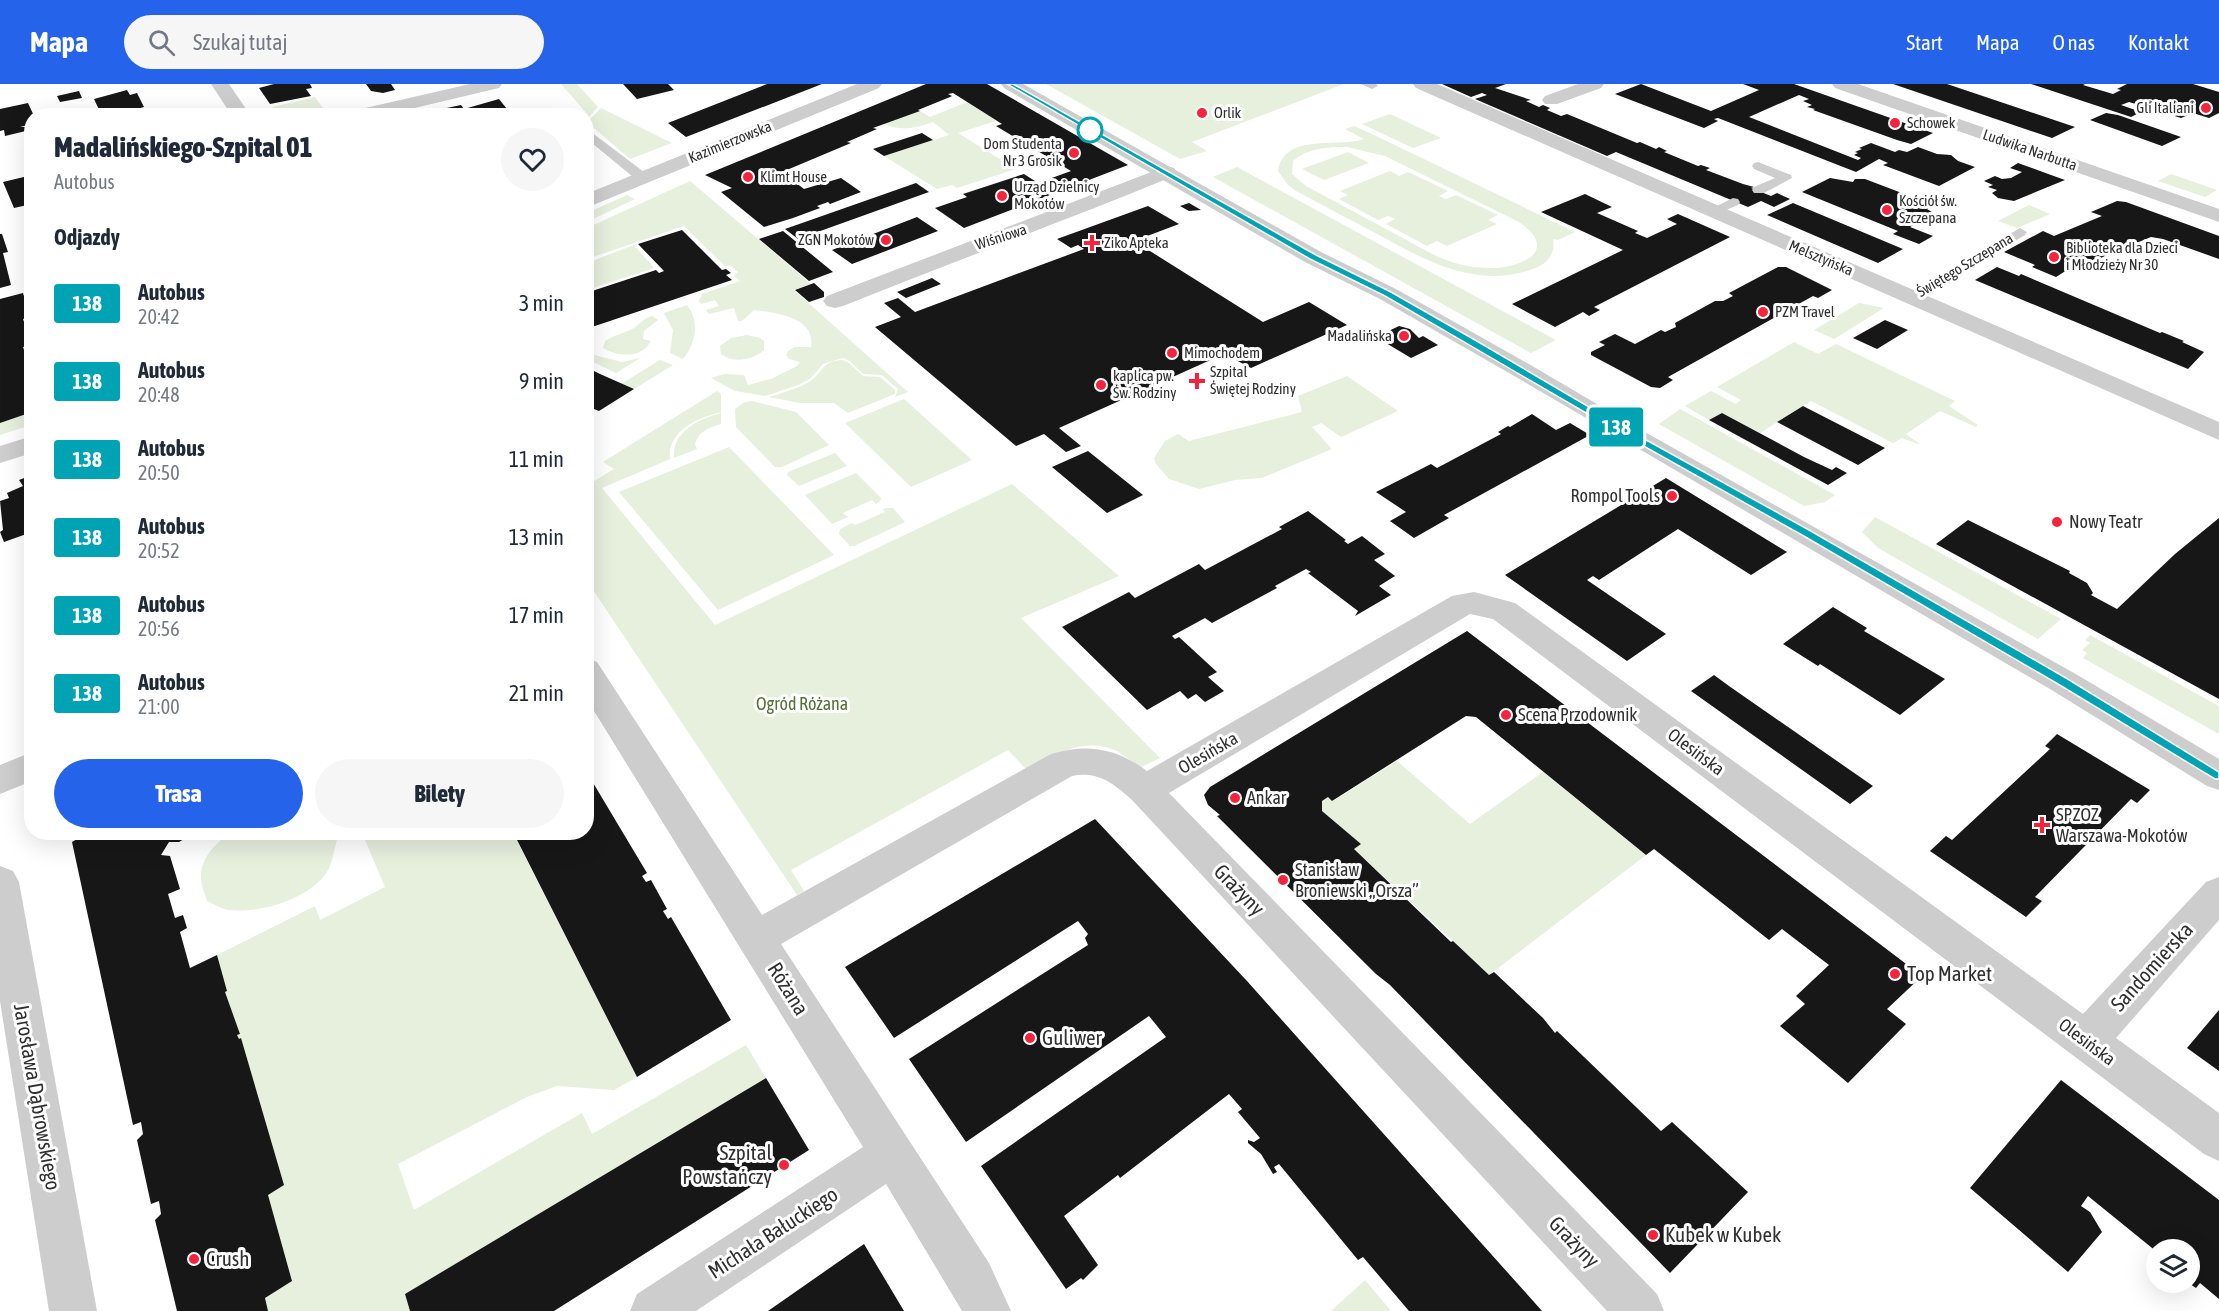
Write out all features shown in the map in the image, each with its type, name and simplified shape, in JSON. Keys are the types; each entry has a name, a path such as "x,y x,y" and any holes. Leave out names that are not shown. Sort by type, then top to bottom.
{"street":[{"path":"220,84 236,108"},
{"path":"390,108 493,84"},
{"name":"Kazimierzowska","path":"594,199 873,84"},
{"path":"1010,84 1313,257 1436,321 1627,433 2062,681 2219,776"},
{"name":"Melsztyńska","path":"1422,84 1723,207 1911,297 2219,432"},
{"path":"1551,100 1595,84"},
{"name":"Ludwika Narbutta","path":"1841,84 2219,216"},
{"name":"Wiśniowa","path":"835,301 994,238 1026,230 1167,172"},
{"name":"Olesińska","path":"1144,790 1463,604 1474,603 1504,611 2219,1139"},
{"name":"Różana","path":"594,682 972,1280 987,1311"},
{"name":"Grażyny","path":"756,938 1063,764 1084,760 1101,761 1144,790 1640,1311"},
{"path":"0,780 24,769"},
{"name":"Jarosława Dąbrowskiego","path":"0,882 73,1311"},
{"name":"Sandomierska","path":"2086,1041 2219,893"},
{"name":"Michała Bałuckiego","path":"654,1311 892,1154"}],"lane":[{"path":"594,138 643,178"},
{"path":"1758,166 1786,178 1759,190"},
{"name":"Świętego Szczepana","path":"1911,297 2020,232"}],"green space":[{"path":"561,84 577,84 598,107 594,111 594,108 582,108"},
{"name":"Orlik","path":"1046,84 1344,84 1192,142 1207,151 1180,159"},
{"path":"315,97 323,108 273,108"},
{"path":"967,102 996,121 958,133 1016,169 957,188 952,185 937,189 884,156 949,135 933,122 908,128 882,123 920,111 930,117"},
{"path":"601,108 672,143 630,159 594,128 594,115"},
{"path":"1390,114 1441,138 1413,148 1362,124"},
{"path":"1354,126 1575,232 1558,240 1553,239 1552,254 1542,264 1512,275 1472,274 1433,262 1296,191 1287,184 1278,171 1282,159 1291,151 1302,146 1364,139 1345,129","holes":["1347,147 1385,156 1519,222 1536,239 1537,247 1534,253 1520,263 1497,268 1474,267 1452,262 1438,257 1306,186 1292,174 1293,161 1305,153 1318,149"]},
{"path":"1348,152 1369,163 1324,180 1302,169"},
{"path":"1237,167 1556,340 1531,353 1213,177"},
{"path":"1390,171 1399,176 1408,172 1448,191 1439,196 1446,199 1456,195 1498,215 1488,220 1497,224 1447,246 1437,241 1427,246 1386,224 1395,219 1388,216 1378,220 1339,199 1348,195 1340,191"},
{"path":"2171,174 2217,190 2205,197 2158,181"},
{"path":"690,181 811,284 794,290 908,392 895,397 898,389 882,375 863,374 850,361 843,358 823,364 810,379 798,385 765,396 735,391 711,378 724,374 744,375 748,385 771,379 797,366 800,362 789,359 786,355 795,347 811,347 811,337 807,329 793,318 754,310 742,321 738,321 734,308 709,314 706,310 719,306 715,300 701,304 699,301 702,294 740,281 734,276 738,272 731,266 725,266 684,226 594,257 594,225"},
{"path":"627,195 635,199 594,219 594,210"},
{"path":"2029,205 2050,214 2017,228 1998,221"},
{"path":"634,245 654,268 594,288 594,260"},
{"path":"1859,303 1884,308 1834,339 1814,330"},
{"path":"687,305 694,318 695,332 691,346 683,359 670,353 673,330 664,313"},
{"path":"652,316 658,320 644,331 643,339 651,341 642,351 629,355 603,348 605,341 634,328"},
{"path":"747,335 764,341 764,350 743,360 732,359 721,354 720,346 731,338"},
{"path":"1794,342 1818,354 1836,344 1955,401 1949,406 1978,425 1976,427 1940,411 1906,434 1921,445 1902,438 1893,443 1811,401 1760,433 1722,413 1709,420 1685,406 1711,391 1736,404 1741,400 1717,387"},
{"path":"594,355 622,362 640,358 616,373 594,362"},
{"path":"660,360 673,365 634,389 621,384"},
{"path":"843,360 863,376 880,377 895,390 895,394 848,413 834,403 800,403 769,397 809,382 831,362"},
{"path":"1347,376 1398,411 1341,437 1321,423 1312,427 1332,449 1262,478 1235,480 1199,489 1169,479 1156,464 1154,458 1165,441 1178,434 1189,441 1302,412 1298,396"},
{"name":"Ogród Różana","path":"717,391 721,394 721,412 694,422 679,433 673,440 670,459 602,488 715,625 1012,484 1119,576 1021,618 1160,758 1141,767 1117,751 1093,745 1081,746 1059,753 1027,770 1008,750 791,870 804,891 797,895 594,591 594,481 614,469 603,462"},
{"path":"904,399 972,460 911,487 845,423"},
{"path":"752,401 796,412 829,445 782,467 775,467 736,427 735,409 745,402"},
{"path":"1680,409 1835,495 1825,502 1804,506 1659,424"},
{"path":"721,413 721,424 701,433 695,444 697,449 674,458 677,441 688,428"},
{"path":"24,414 24,427 0,435 0,423"},
{"path":"729,447 834,555 718,610 619,492"},
{"path":"835,453 847,466 799,486 787,475 788,472"},
{"path":"856,473 881,498 880,501 876,504 872,500 843,513 848,517 832,524 805,495"},
{"path":"893,508 905,522 854,546 850,546 839,534 840,529 885,512 883,509"},
{"path":"1875,517 2061,619 2038,639 1878,548 1862,532"},
{"path":"2090,635 2219,706 2219,734 2083,658 2087,653 2082,650 2090,643 2085,640"},
{"path":"1397,761 1470,824 1543,772 1646,855 1489,975 1354,849 1361,844 1322,811 1322,801 1328,797 1333,801"},
{"path":"337,840 327,872 315,885 293,899 280,904 241,910 220,908 207,901 202,887 203,864 210,851 221,841"},
{"path":"365,840 517,840 637,1077 614,1090 557,1086 527,1097 398,1164 414,1210 582,1113 592,1134 746,1045 766,1078 405,1294 410,1311 268,1311 265,1298 292,1280 268,1195 284,1185 241,1038 239,1039 237,1035 240,1034 225,992 227,991 217,955 315,906 320,920 385,887"},
{"path":"1365,1280 1391,1311 1331,1311"}],"building":[{"path":"274,84 310,84 312,88 306,89 311,96 270,104 259,88"},
{"path":"366,84 391,84 395,90 383,93 371,91"},
{"path":"623,84 668,84 674,90 637,99"},
{"path":"767,84 822,84 686,137 668,123"},
{"path":"926,84 987,84 1128,165 964,228 935,208 967,197 963,194 1024,174 1038,183 1071,171 996,126 1002,124 953,93 948,94 952,96 950,97 918,110 920,111 873,128 877,129 847,142 851,143 782,172 804,189 841,178 861,192 830,204 828,202 817,206 820,208 793,218 764,227 721,192 732,188 705,175"},
{"path":"1442,84 1506,84 1495,88 1531,100 1526,101 1539,107 1543,105 1550,108 1547,110 1561,116 1567,114 1637,143 1640,142 1656,149 1659,147 1667,151 1664,152 1698,166 1710,168 1706,170 1754,187 1751,188 1771,196 1777,193 1790,199 1774,207 1761,201 1748,207 1616,152 1607,156 1475,99 1487,95 1482,93 1471,97"},
{"path":"1641,84 1711,111 1759,90 1743,84 1794,84 1933,133 1911,144 1813,110 1815,109 1807,107 1812,105 1803,101 1809,99 1799,95 1749,117 1858,160 1861,158 1854,155 1858,153 1855,152 1871,143 1895,152 1899,150 1907,152 1918,147 1937,154 1951,155 1958,161 1975,167 1939,186 1883,165 1888,163 1879,159 1856,172 1718,118 1714,119 1718,121 1704,128 1615,94"},
{"path":"1893,84 1947,84 2075,127 2052,138"},
{"path":"2031,84 2085,84 2083,85 2113,94 2127,84 2193,84 2219,92 2219,113 2209,118 2193,113 2181,118 2129,102 2121,105 2141,112 2131,117"},
{"path":"127,90 130,95 137,93 144,107 98,108 94,99"},
{"path":"79,91 82,98 60,102 57,96"},
{"path":"499,99 506,108 468,108"},
{"path":"28,103 30,108 24,108 24,126 20,127 24,127 24,131 5,136 4,130 0,131 0,109"},
{"path":"461,105 463,108 447,108"},
{"path":"2106,113 2181,137 2162,146 2090,120"},
{"path":"922,133 933,140 884,156 873,149"},
{"path":"2018,163 2065,180 2014,201 1998,198 1992,193 1997,190 1988,187 1993,185 1984,181 1995,176 2002,179 2011,178 2022,172 2010,168"},
{"path":"24,177 24,206 14,208 3,182"},
{"name":"Kościół św. Szczepana","path":"1830,178 1853,182 1855,179 1865,179 1928,203 1930,207 1927,209 1935,214 1910,227 1933,236 1919,244 1893,234 1898,231 1802,192"},
{"path":"916,183 929,192 798,239 785,229"},
{"path":"1585,194 1612,207 1597,213 1638,231 1635,233 1647,238 1677,224 1667,219 1678,214 1730,237 1594,307 1600,310 1589,316 1583,312 1555,327 1512,304 1623,250 1541,212"},
{"path":"2117,201 2126,202 2219,236 2219,259 2151,237 2129,246 2133,250 2123,253 2114,252 2094,261 2086,258 2056,277 2004,252 2043,231 2054,236 2102,216 2091,212"},
{"path":"1189,203 1201,210 1189,211 1180,206"},
{"path":"1793,203 1903,249 1878,263 1767,215"},
{"path":"1148,206 1179,224 1134,241 1263,322 1309,302 1347,325 1251,368 1232,358 1242,354 1235,349 1059,428 1081,446 1066,452 1044,434 1016,446 875,327 901,317 884,303 898,298 915,312 1084,249 1078,245 1071,248 1057,239"},
{"path":"917,217 938,231 852,264 832,250"},
{"path":"682,230 722,270 726,269 731,273 726,275 732,280 594,326 594,290 656,270 659,273 664,271 638,244"},
{"path":"783,231 833,272 809,281 759,239"},
{"path":"0,234 2,234 8,252 3,253 11,285 0,288"},
{"path":"1778,267 1786,267 1832,290 1818,298 1813,296 1668,377 1673,380 1660,388 1651,387 1591,355 1591,352 1605,345 1599,342 1615,334 1635,344 1661,330 1665,332 1676,327 1675,323 1715,301 1723,301 1733,296 1729,293"},
{"path":"1997,267 2019,276 2021,274 2184,341 2182,342 2204,352 2188,369 1975,280"},
{"path":"932,278 941,284 906,298 897,292"},
{"path":"814,283 824,292 824,297 809,302 795,290"},
{"path":"23,293 24,296 24,415 0,423 0,299"},
{"path":"1885,320 1908,330 1877,349 1853,338"},
{"path":"1399,326 1410,329 1419,338 1423,336 1438,345 1411,358 1376,337"},
{"path":"594,371 634,389 599,411 594,409"},
{"path":"1803,406 1885,448 1858,465 1777,422"},
{"path":"1722,413 1804,457 1832,470 1836,467 1847,473 1828,485 1709,420"},
{"path":"1532,414 1556,430 1570,423 1590,435 1444,515 1449,518 1414,538 1390,521 1406,512 1376,492 1431,464 1437,468 1501,434 1498,432"},
{"path":"1088,451 1143,495 1107,513 1052,467"},
{"path":"24,478 24,535 4,542 0,532 3,530 0,501 9,498 7,493 23,486 19,480"},
{"path":"1666,478 1787,552 1751,575 1678,529 1599,580 1593,576 1587,580 1666,634 1627,661 1505,575"},
{"path":"1308,511 1346,540 1344,541 1348,544 1362,536 1385,554 1374,560 1395,576 1379,586 1391,595 1355,616 1358,611 1308,573 1311,572 1306,569 1275,586 1277,588 1212,623 1205,618 1172,636 1175,639 1179,637 1217,672 1208,677 1224,691 1205,702 1196,694 1188,699 1180,691 1147,710 1062,627 1129,592 1135,598 1199,564 1205,570 1282,529 1279,527"},
{"path":"2219,518 2219,699 1936,544 1968,520 2070,571 2069,573 2087,583 2093,593 2091,595 2117,609 2175,554"},
{"path":"1833,607 1867,628 1864,631 1945,679 1900,715 1820,664 1818,666 1783,644"},
{"path":"1467,631 1922,976 1887,1009 1906,1024 1848,1083 1780,1026 1805,1004 1796,996 1829,965 1782,929 1769,940 1654,849 1646,855 1476,717 1466,716 1332,801 1328,797 1322,801 1322,811 1361,844 1354,849 1451,942 1453,941 1489,975 1494,972 1543,1018 1555,1033 1557,1031 1661,1131 1672,1122 1748,1192 1670,1273 1390,985 1376,974 1217,816 1220,815 1208,805 1204,795 1210,787"},
{"path":"1714,675 1873,786 1850,804 1691,691"},
{"path":"2057,734 2150,790 2137,803 2131,799 2035,897 2042,901 2026,917 1930,851 1946,836 1952,840 2050,749 2045,746"},
{"path":"594,784 647,873 642,876 646,882 651,880 667,909 663,911 668,919 671,917 731,1020 637,1077 517,840 594,840"},
{"path":"1095,819 1247,981 1542,1311 1409,1311 1363,1257 1358,1260 1279,1164 1274,1167 1277,1172 1273,1174 1261,1154 1248,1143 1248,1140 1254,1142 1260,1138 1238,1112 1242,1109 1229,1094 1120,1178 1118,1175 1064,1216 1098,1265 1083,1280 1081,1278 1066,1289 981,1166 1166,1037 1149,1016 966,1142 909,1059 1088,945 1085,938 1088,934 1078,921 894,1038 845,967"},
{"path":"75,840 182,840 169,842 161,855 170,856 180,889 168,894 175,918 183,915 187,928 180,932 190,968 217,955 227,991 225,992 240,1034 237,1035 239,1039 241,1038 284,1185 268,1195 292,1281 265,1298 268,1311 177,1311 155,1220 161,1214 159,1201 151,1204 137,1140 143,1134 141,1122 133,1125 72,842"},
{"path":"2219,1010 2219,1071 2187,1048"},
{"path":"766,1078 809,1150 554,1311 410,1311 405,1294"},
{"path":"2061,1080 2219,1200 2219,1299 2200,1283 2200,1239 2146,1239 2146,1243 2088,1196 2081,1206 2090,1212 2102,1232 2068,1272 1970,1188"},
{"path":"864,1244 904,1311 768,1311"}],"bus line":[{"name":"138","path":"1010,84 1313,257 1388,294 1472,341 1627,433 2062,681 2219,776"}],"place":[{"name":"Gli Italiani","path":"2206,108"},
{"name":"Orlik","path":"1202,113"},
{"name":"Schowek","path":"1895,123"},
{"name":"Dom Studenta Nr 3 Grosik","path":"1074,153"},
{"name":"Klimt House","path":"748,177"},
{"name":"Urząd Dzielnicy Mokotów","path":"1002,196"},
{"name":"Kościół św. Szczepana","path":"1887,210"},
{"name":"ZGN Mokotów","path":"886,240"},
{"name":"Ziko Apteka","path":"1092,243"},
{"name":"Biblioteka dla Dzieci i Młodzieży Nr 30","path":"2054,257"},
{"name":"PZM Travel","path":"1763,312"},
{"name":"Madalińska","path":"1404,336"},
{"name":"Mimochodem","path":"1172,353"},
{"name":"Szpital Świętej Rodziny","path":"1197,381"},
{"name":"kaplica pw. Św. Rodziny","path":"1101,385"},
{"name":"Rompol Tools","path":"1672,496"},
{"name":"Nowy Teatr","path":"2057,522"},
{"name":"Scena Przodownik","path":"1506,715"},
{"name":"Ankar","path":"1235,798"},
{"name":"SPZOZ Warszawa-Mokotów","path":"2042,825"},
{"name":"Stanisław Broniewski „Orsza”","path":"1283,880"},
{"name":"Top Market","path":"1895,974"},
{"name":"Guliwer","path":"1030,1038"},
{"name":"Szpital Powstańczy","path":"784,1165"},
{"name":"Kubek w Kubek","path":"1653,1235"},
{"name":"Crush","path":"194,1259"}]}
